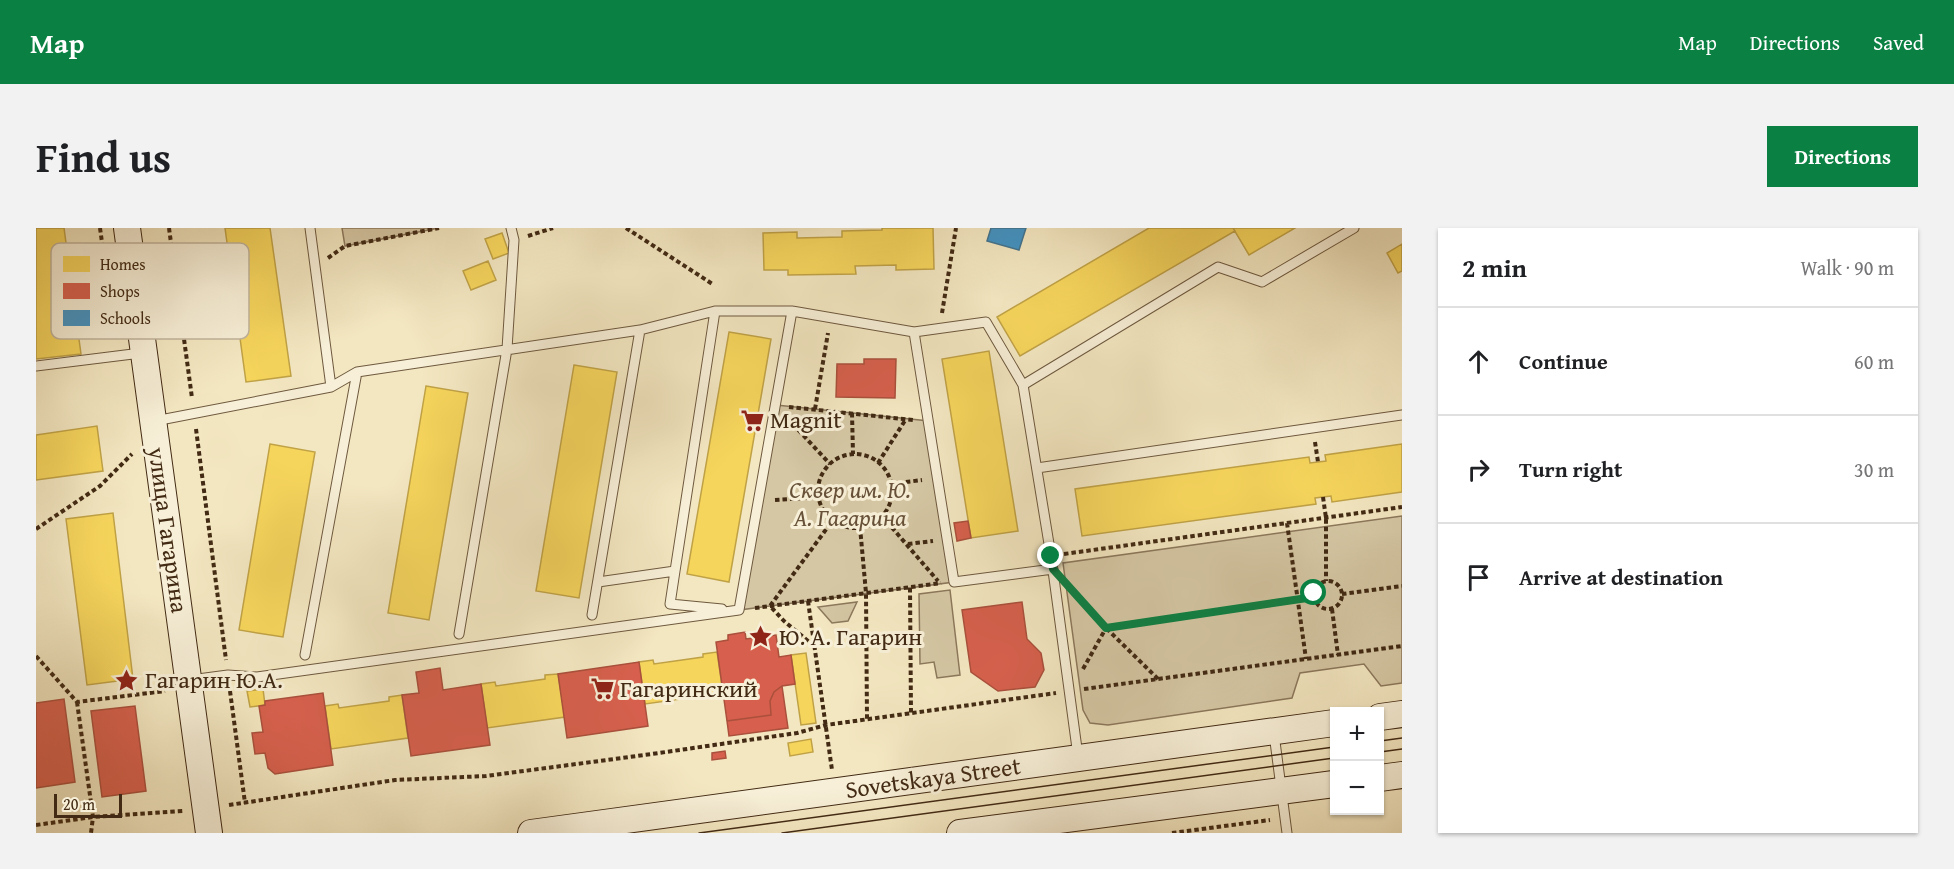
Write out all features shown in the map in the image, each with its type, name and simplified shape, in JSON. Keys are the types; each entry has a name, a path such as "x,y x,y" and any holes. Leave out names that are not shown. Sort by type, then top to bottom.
{"main road":[{"name":"улица Гагарина","path":"127,228 129,243"},
{"name":"улица Гагарина","path":"142,339 153,421 177,686 209,833"},
{"path":"1384,716 1402,714"},
{"name":"Sovetskaya Street","path":"531,833 634,822 1330,724"},
{"path":"1384,777 1402,775"},
{"path":"960,833 1330,785"}],"lane":[{"path":"310,228 330,387"},
{"path":"459,634 507,349 514,240 511,228"},
{"path":"1023,385 1218,267 1262,282 1354,228"},
{"path":"153,421 330,387 357,372 640,330 715,311 792,311 914,332 986,322 1023,385 1053,569 1078,758"},
{"path":"715,311 670,604 740,610"},
{"path":"740,610 792,311"},
{"path":"592,615 640,330"},
{"path":"914,332 954,582 1053,569"},
{"path":"36,366 144,352"},
{"path":"305,655 357,372"},
{"path":"1037,468 1402,416"},
{"path":"598,582 675,571"},
{"path":"177,686 228,675 257,676 740,610"},
{"path":"1274,732 1287,833"}],"path":[{"path":"169,228 171,243"},
{"path":"315,266 345,246 439,228"},
{"path":"514,240 553,228"},
{"path":"626,228 714,285"},
{"path":"939,329 956,228"},
{"path":"815,409 831,318"},
{"path":"184,339 245,803"},
{"path":"776,405 929,421"},
{"path":"776,405 830,464"},
{"path":"852,413 853,454"},
{"path":"878,463 906,419"},
{"path":"36,529 100,486 132,454"},
{"path":"853,454 865,455 878,463 889,477 891,484 891,499 887,510 870,524 860,527 849,527 833,520 823,509 819,497 820,478 830,464 843,456 853,454"},
{"path":"891,484 938,479"},
{"path":"759,501 819,497"},
{"path":"1323,497 1326,518 1326,581"},
{"path":"1051,556 1402,507"},
{"path":"882,516 941,584"},
{"path":"770,606 833,520"},
{"path":"1287,523 1306,659"},
{"path":"860,527 866,593 867,719"},
{"path":"907,544 948,539"},
{"path":"1053,569 1106,628 1159,679"},
{"path":"1326,581 1335,583 1342,594 1340,603 1332,609 1318,606 1314,597 1315,588 1326,581"},
{"path":"740,610 954,582"},
{"path":"1342,594 1402,586"},
{"path":"910,588 911,713"},
{"path":"1106,628 1314,597"},
{"path":"808,601 832,770"},
{"path":"770,606 784,621 815,646"},
{"path":"1332,609 1338,655"},
{"path":"1070,691 1106,628"},
{"path":"222,806 395,780 486,776 652,754 797,733 826,725 867,719 1402,646"},
{"path":"36,656 77,702 93,817 92,833"},
{"path":"77,702 177,686"},
{"path":"36,825 93,817 187,810"},
{"path":"1172,833 1285,818"}],"green space":[{"path":"342,228 439,228 345,246"},
{"name":"Сквер им. Ю. А. Гагарина","path":"776,405 929,421 954,582 739,610"},
{"path":"1402,516 1402,683 1381,686 1364,664 1300,673 1292,698 1108,725 1090,723 1083,710 1063,563"},
{"path":"950,590 960,675 937,678 934,662 920,664 919,594"},
{"path":"857,602 848,621 832,623 818,607"}],"building: Homes":[{"path":"36,228 64,228 66,243 51,243 51,339 79,339 81,354 36,359"},
{"path":"225,228 270,228 291,376 246,382 240,339 249,339 249,243 227,243"},
{"path":"882,228 933,228 934,269 896,270 896,265 855,266 856,274 788,275 788,270 764,270 763,233 797,232 797,238 842,237 842,231 882,230"},
{"path":"1149,228 1233,228 1235,231 1020,356 997,317"},
{"path":"1233,228 1295,228 1249,255"},
{"path":"502,233 509,253 493,259 485,239"},
{"path":"1402,244 1402,271 1398,273 1387,253"},
{"path":"488,261 496,280 471,290 463,271"},
{"path":"729,332 771,339 729,582 687,574"},
{"path":"989,351 1018,531 971,538 942,359"},
{"path":"574,365 617,372 579,598 536,591"},
{"path":"426,386 468,393 429,620 388,613"},
{"path":"97,426 103,471 36,480 36,435"},
{"path":"270,444 315,452 283,637 239,630"},
{"path":"1402,444 1402,492 1332,502 1331,496 1315,498 1316,504 1082,536 1075,489 1309,457 1310,463 1326,461 1325,455"},
{"path":"113,513 133,679 87,685 66,519"},
{"path":"717,652 723,693 645,704 639,662 653,660 654,664 703,657 703,654"},
{"path":"806,653 816,723 801,725 791,655"},
{"path":"558,674 565,717 487,728 481,684 495,682 496,686 545,679 545,675"},
{"path":"263,689 265,705 250,707 247,691"},
{"path":"402,695 408,738 331,749 325,706 338,704 339,708 389,701 389,697"},
{"path":"811,739 813,752 790,756 788,743"}],"building: Shops":[{"path":"864,359 896,359 895,398 836,397 837,364 864,364"},
{"path":"968,521 971,538 957,541 954,523"},
{"path":"1022,602 1027,639 1041,653 1044,670 1035,687 998,691 971,672 962,610"},
{"path":"745,632 746,639 776,635 779,657 791,655 795,684 782,686 774,692 770,701 771,715 727,721 716,642 728,640 728,635"},
{"name":"Гагаринский","path":"639,662 648,726 567,738 558,674"},
{"path":"440,668 443,690 481,684 490,745 411,756 402,695 419,693 416,672"},
{"path":"782,686 788,728 729,736 727,721 771,715 770,701 774,692"},
{"path":"323,693 333,765 275,774 268,768 265,753 255,754 252,733 263,732 259,706 265,705 265,701"},
{"path":"64,699 75,782 36,788 36,703"},
{"path":"135,706 146,791 102,797 91,711"},
{"path":"725,751 726,758 712,760 712,753"}],"building: Schools":[{"path":"991,228 1026,228 1019,250 987,241"}],"tram line":[{"path":"1384,740 1402,738"},
{"path":"699,833 1330,748"},
{"path":"1384,751 1402,749"},
{"path":"782,833 1330,759"}],"place":[{"name":"Magnit","path":"752,420"},
{"name":"Ю. А. Гагарин","path":"761,637"},
{"name":"Гагарин Ю.А.","path":"127,680"},
{"name":"Гагаринский","path":"602,689"}],"route":[{"path":"1051,556 1053,569 1106,628 1314,597 1314,593"}]}
